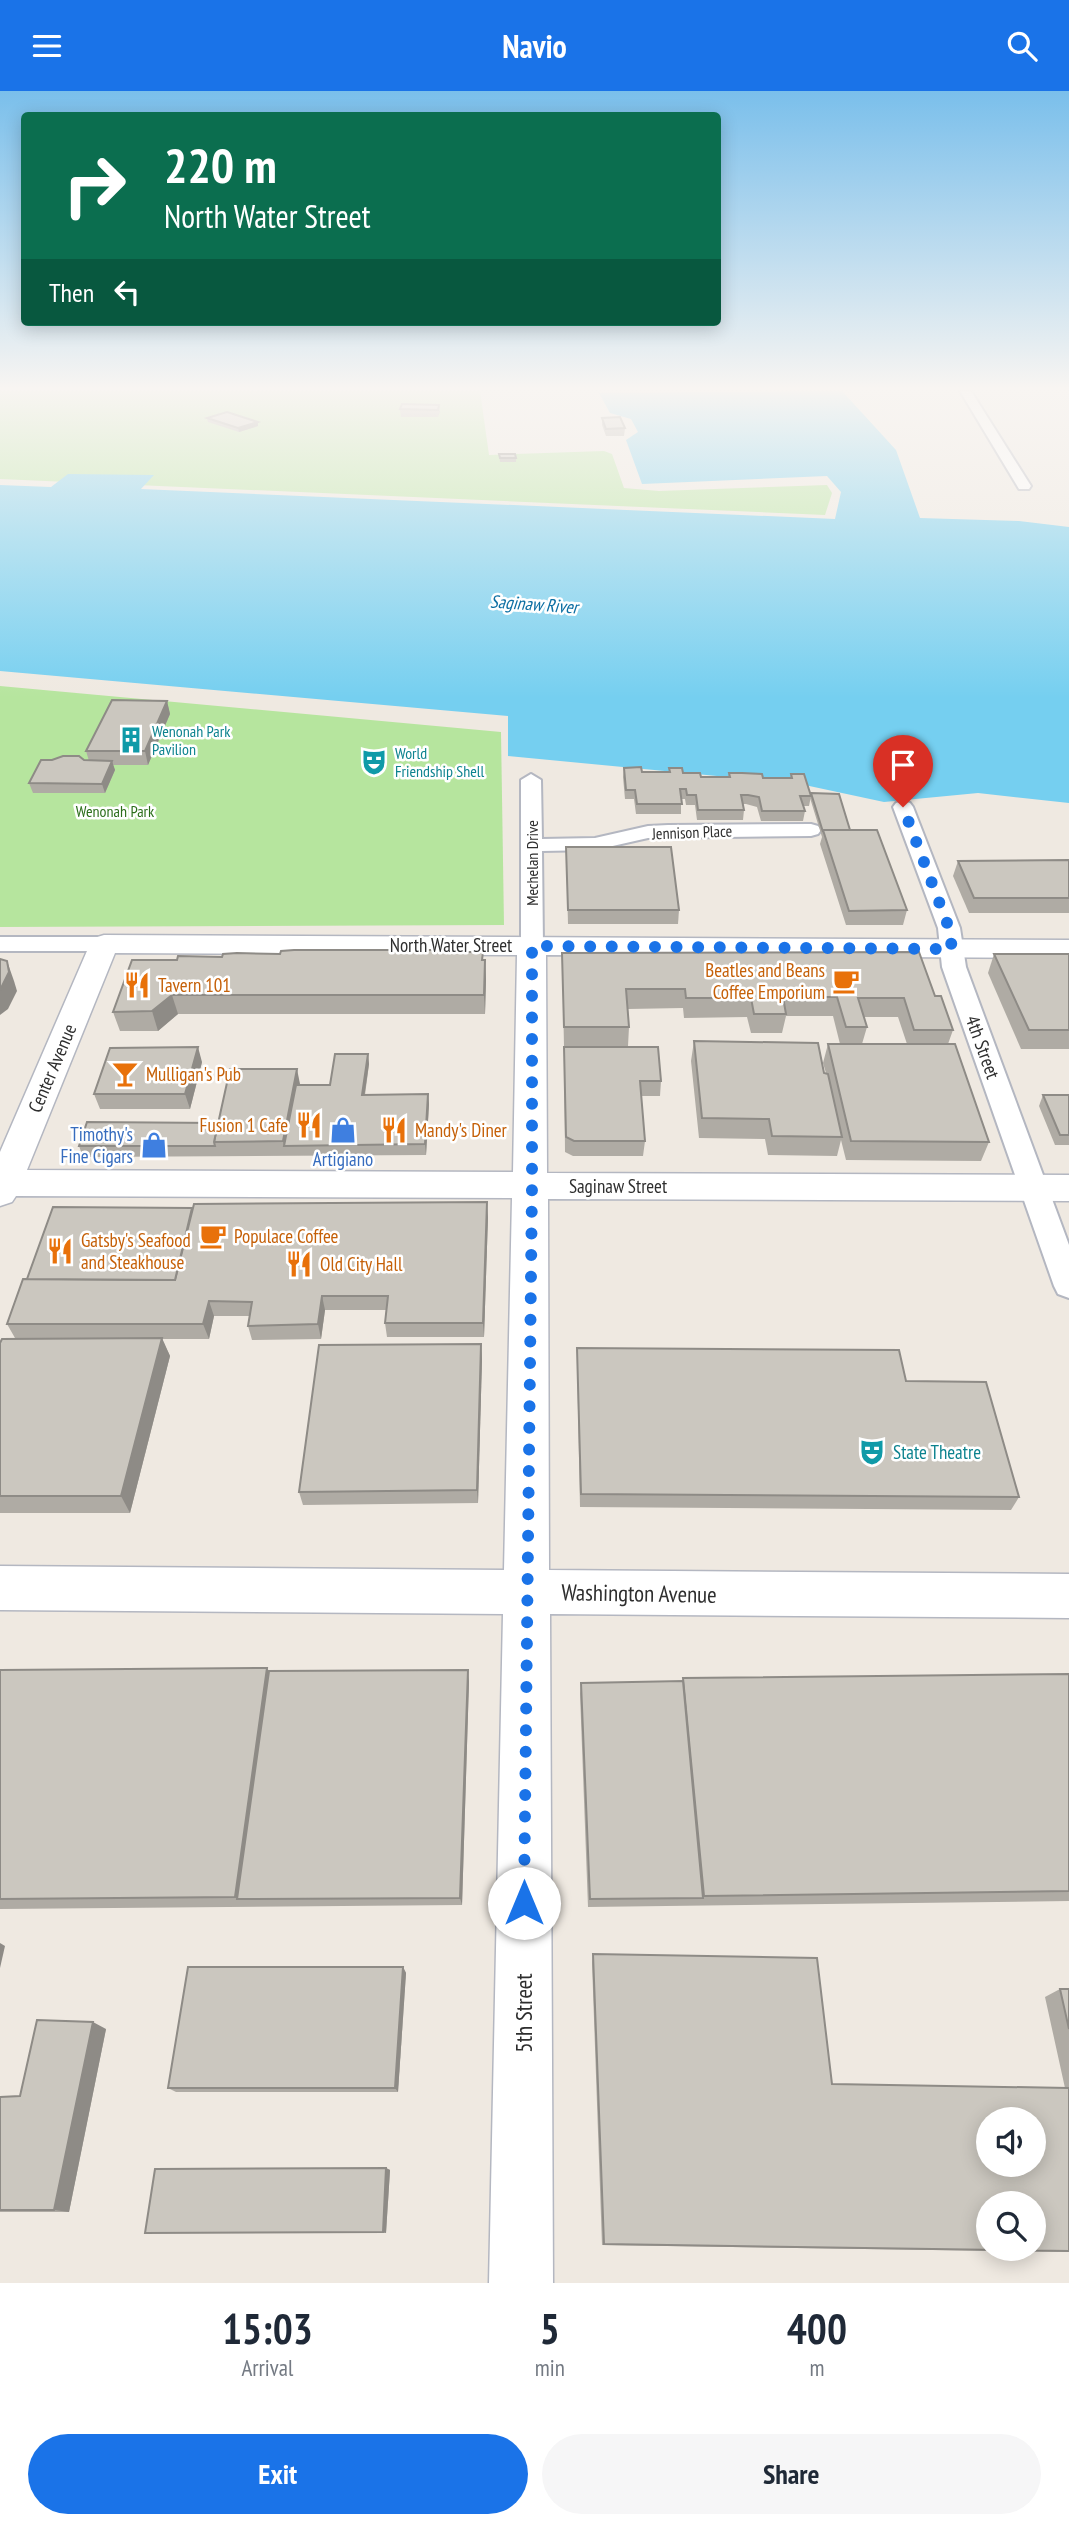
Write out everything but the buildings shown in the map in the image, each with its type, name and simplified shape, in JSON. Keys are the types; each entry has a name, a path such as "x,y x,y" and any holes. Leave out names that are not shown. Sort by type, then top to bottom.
{"street":[{"name":"Mechelan Drive","path":"531,780 532,946"},
{"name":"4th Street","path":"903,807 949,928 954,967 1069,1286"},
{"name":"Jennison Place","path":"531,845 595,845 648,832 811,829"},
{"name":"North Water Street","path":"0,944 1069,949"},
{"name":"Center Avenue","path":"1,1186 104,944"},
{"name":"5th Street","path":"521,2283 532,946"},
{"name":"Saginaw Street","path":"1,1186 1069,1188"},
{"name":"Washington Avenue","path":"0,1588 1069,1597"}],"green space":[{"path":"328,493 832,493 825,515"},
{"name":"Wenonah Park","path":"0,686 501,732 504,925 0,927"}],"water":[{"name":"Saginaw River","path":"0,493 240,493 835,519 841,493 911,493 920,518 1019,521 1069,527 1069,803 978,793 884,802 800,784 508,756 508,716 0,671"}],"place":[{"name":"Wenonah Park Pavilion","path":"131,740"},
{"name":"World Friendship Shell","path":"374,762"},
{"name":"Beatles and Beans Coffee Emporium","path":"846,981"},
{"name":"Tavern 101","path":"137,985"},
{"name":"Mulligan's Pub","path":"125,1074"},
{"name":"Fusion 1 Cafe","path":"309,1125"},
{"name":"Artigiano","path":"343,1130"},
{"name":"Mandy's Diner","path":"394,1130"},
{"name":"Timothy's Fine Cigars","path":"154,1145"},
{"name":"Populace Coffee","path":"213,1236"},
{"name":"Gatsby's Seafood and Steakhouse","path":"60,1251"},
{"name":"Old City Hall","path":"299,1264"},
{"name":"State Theatre","path":"872,1452"}],"route":[{"path":"524,1903 532,946 952,949 949,928 903,807"}]}
